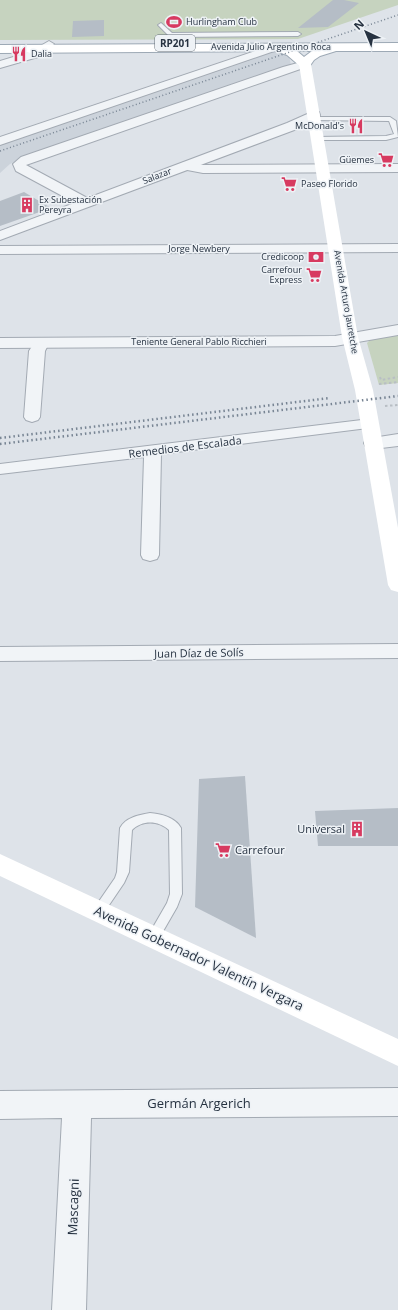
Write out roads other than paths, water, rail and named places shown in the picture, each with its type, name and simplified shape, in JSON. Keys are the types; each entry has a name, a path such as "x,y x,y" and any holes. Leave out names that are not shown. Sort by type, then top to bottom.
{"main road":[{"name":"Avenida Julio Argentino Roca","path":"170,42 276,47 322,47 398,42"},
{"name":"Avenida Julio Argentino Roca","path":"0,49 170,42 398,47"},
{"name":"Avenida Julio Argentino Roca","path":"0,44 48,46"},
{"path":"303,62 314,54 332,48 350,45"},
{"path":"276,47 291,52 303,62"},
{"path":"303,62 303,55 322,47"},
{"name":"Avenida Arturo Jauretche","path":"303,62 323,169 350,337 364,390 396,561 398,585"},
{"name":"Avenida Gobernador Valentín Vergara","path":"0,864 398,1053"}],"street":[{"path":"0,64 38,53 48,46"},
{"path":"0,141 276,47"},
{"path":"86,203 20,168 19,164 25,160 287,69 303,62"},
{"name":"Salazar","path":"0,236 314,117"},
{"path":"186,166 202,169 398,168"},
{"name":"Jorge Newbery","path":"0,250 398,248"},
{"name":"Teniente General Pablo Ricchieri","path":"0,343 334,341 350,337 398,330"},
{"path":"32,417 37,352 41,343"},
{"name":"Remedios de Escalada","path":"0,469 370,424"},
{"path":"373,443 398,440"},
{"path":"150,555 153,451"},
{"name":"Juan Díaz de Solís","path":"0,654 398,651"},
{"name":"Germán Argerich","path":"0,1105 398,1102"},
{"name":"Mascagni","path":"69,1310 77,1104"}],"lane":[{"path":"161,25 170,42 298,34"},
{"path":"314,117 390,119 393,121 397,135 386,138 317,138"},
{"path":"99,910 120,880 123,872 126,828 136,819 163,818 170,822 174,828 176,894 173,904 154,936"}],"railway":[{"path":"0,151 398,15"},
{"path":"0,444 398,396"},
{"path":"0,438 330,398"}],"place":[{"name":"Hurlingham Club","path":"174,22"},
{"name":"Dalia","path":"19,54"},
{"name":"McDonald's","path":"356,126"},
{"name":"Güemes","path":"386,160"},
{"name":"Paseo Florido","path":"289,184"},
{"name":"Ex Subestación Pereyra","path":"27,205"},
{"name":"Credicoop","path":"316,257"},
{"name":"Carrefour Express","path":"314,275"},
{"name":"Universal","path":"357,829"},
{"name":"Carrefour","path":"223,850"}]}
